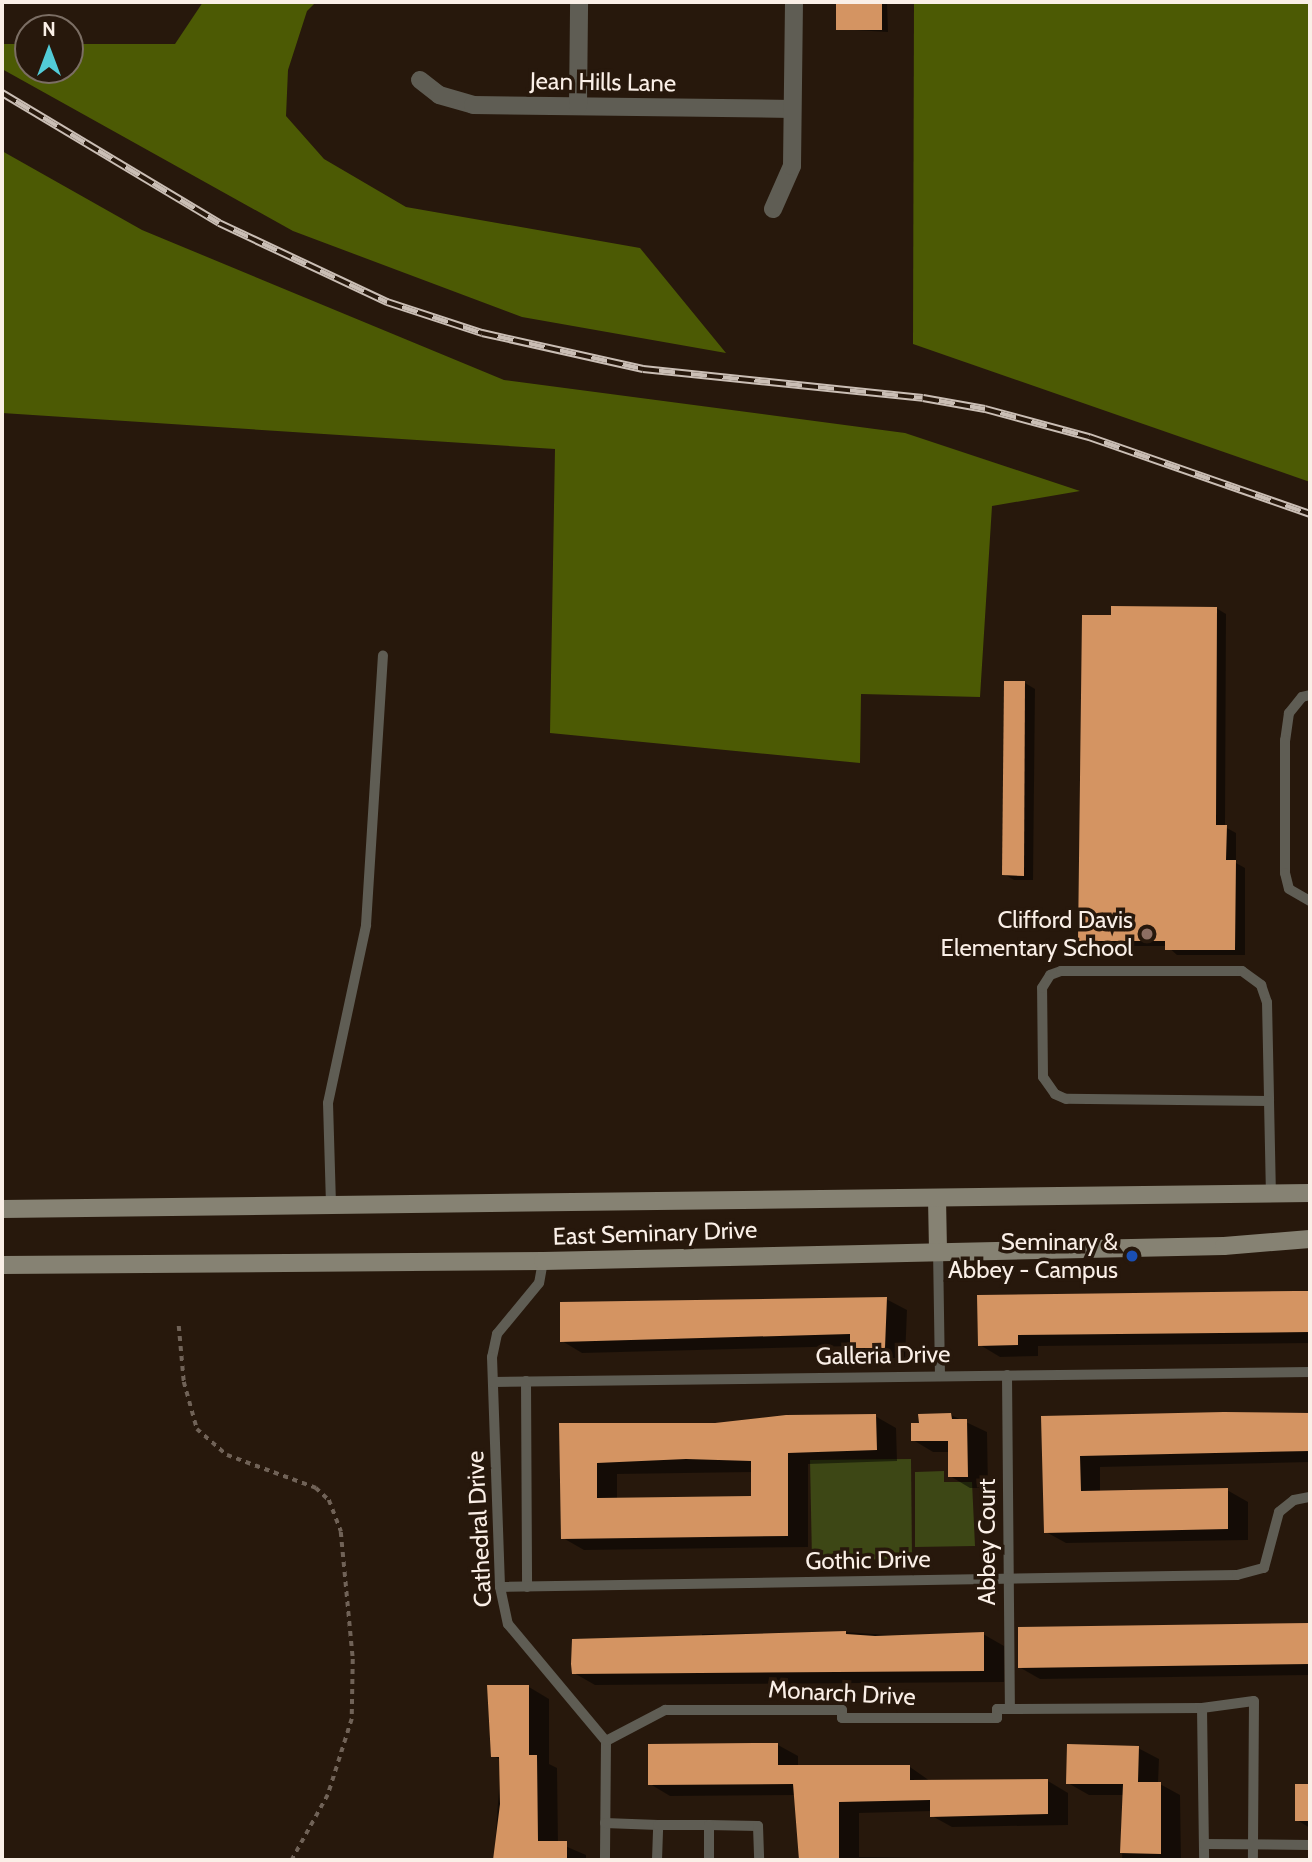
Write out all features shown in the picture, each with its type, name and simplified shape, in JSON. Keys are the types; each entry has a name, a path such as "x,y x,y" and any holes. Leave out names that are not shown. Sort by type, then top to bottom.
{"main road":[{"name":"East Seminary Drive","path":"2,1209 1310,1193"},
{"path":"937,1198 938,1249"},
{"name":"East Seminary Drive","path":"2,1265 542,1261 938,1249 1224,1246 1310,1239"}],"street":[{"path":"578,106 579,2"},
{"path":"773,209 792,166 794,2"},
{"name":"Jean Hills Lane","path":"420,80 439,95 473,105 792,109"}],"lane":[{"path":"331,1204 327,1112 366,925 383,656"},
{"path":"1310,695 1302,697 1289,713 1285,846 1289,889 1310,901"},
{"path":"1269,1101 1066,1099 1055,1094 1043,1077 1042,988 1050,975 1061,971 1242,971 1261,985 1266,1002 1269,1101 1271,1193"},
{"path":"938,1249 940,1376"},
{"name":"Cathedral Drive","path":"542,1261 539,1283 497,1334 493,1382 499,1587 508,1624 606,1741"},
{"name":"Galleria Drive","path":"493,1382 1273,1370 1310,1372"},
{"name":"Abbey Court","path":"1007,1375 1010,1709"},
{"path":"526,1381 527,1587"},
{"name":"Gothic Drive","path":"499,1587 1237,1575 1264,1568 1279,1512 1294,1500 1310,1497"},
{"name":"Monarch Drive","path":"606,1741 665,1710 842,1710 842,1718 945,1718 996,1717 996,1709 1202,1708 1254,1701 1253,1844"},
{"path":"1202,1708 1204,1860"},
{"path":"605,1860 606,1741"},
{"path":"605,1823 758,1826 760,1860"},
{"path":"657,1860 658,1825"},
{"path":"709,1825 709,1860"},
{"path":"1204,1844 1310,1845"},
{"path":"1253,1844 1253,1860"}],"path":[{"path":"179,1326 189,1410 203,1436 227,1455 316,1489 329,1500 341,1532 353,1659 352,1719 328,1795 292,1860"}],"green space":[{"path":"203,2 316,2 307,11 288,70 286,116 324,159 406,207 640,248 726,353 522,317 293,231 29,84 84,84 84,44 175,44"},
{"path":"914,2 1310,2 1310,482 913,344"},
{"path":"2,44 14,44 14,76 2,69"},
{"path":"2,151 142,230 504,380 905,433 1080,491 992,506 980,697 861,694 860,763 550,733 555,449 2,413"},
{"path":"911,1459 912,1559 812,1560 810,1460"},
{"path":"944,1471 944,1482 972,1482 975,1546 915,1547 915,1472"}],"building":[{"path":"836,2 882,2 882,30 836,30"},
{"path":"1111,606 1217,607 1216,825 1227,825 1226,860 1236,860 1235,950 1165,950 1165,941 1078,941 1082,615 1111,615"},
{"path":"1004,681 1025,681 1024,876 1002,875"},
{"path":"1310,1291 1310,1332 1018,1335 1018,1345 978,1346 977,1295"},
{"path":"887,1297 885,1348 850,1348 850,1334 560,1342 560,1302"},
{"path":"951,1413 952,1419 967,1419 968,1477 948,1477 948,1441 911,1441 911,1423 919,1423 918,1414"},
{"path":"1310,1413 1310,1451 1080,1456 1081,1491 1228,1488 1228,1529 1044,1533 1041,1416"},
{"path":"876,1414 877,1450 788,1453 788,1536 561,1539 559,1423 715,1423 786,1415","holes":["686,1459 751,1461 751,1496 597,1498 597,1463"]},
{"path":"1310,1623 1310,1664 1018,1668 1018,1627"},
{"path":"846,1631 846,1634 875,1636 984,1632 984,1671 572,1674 572,1639"},
{"path":"487,1685 529,1685 529,1755 537,1755 538,1841 567,1841 567,1860 493,1860 500,1804 499,1757 491,1757"},
{"path":"778,1743 778,1765 910,1765 910,1780 1048,1779 1048,1814 930,1817 930,1800 839,1802 839,1860 799,1860 793,1784 648,1785 648,1744"},
{"path":"1067,1744 1139,1746 1138,1782 1161,1782 1161,1854 1120,1853 1123,1784 1066,1784"},
{"path":"1295,1784 1310,1784 1310,1821 1295,1821"}],"railway":[{"path":"2,93 219,223 387,302 482,333 643,369 923,398 985,409 1089,437 1310,514"}],"place":[{"name":"Clifford Davis Elementary School","path":"1147,934"},
{"name":"Seminary & Abbey - Campus","path":"1132,1256"}]}
